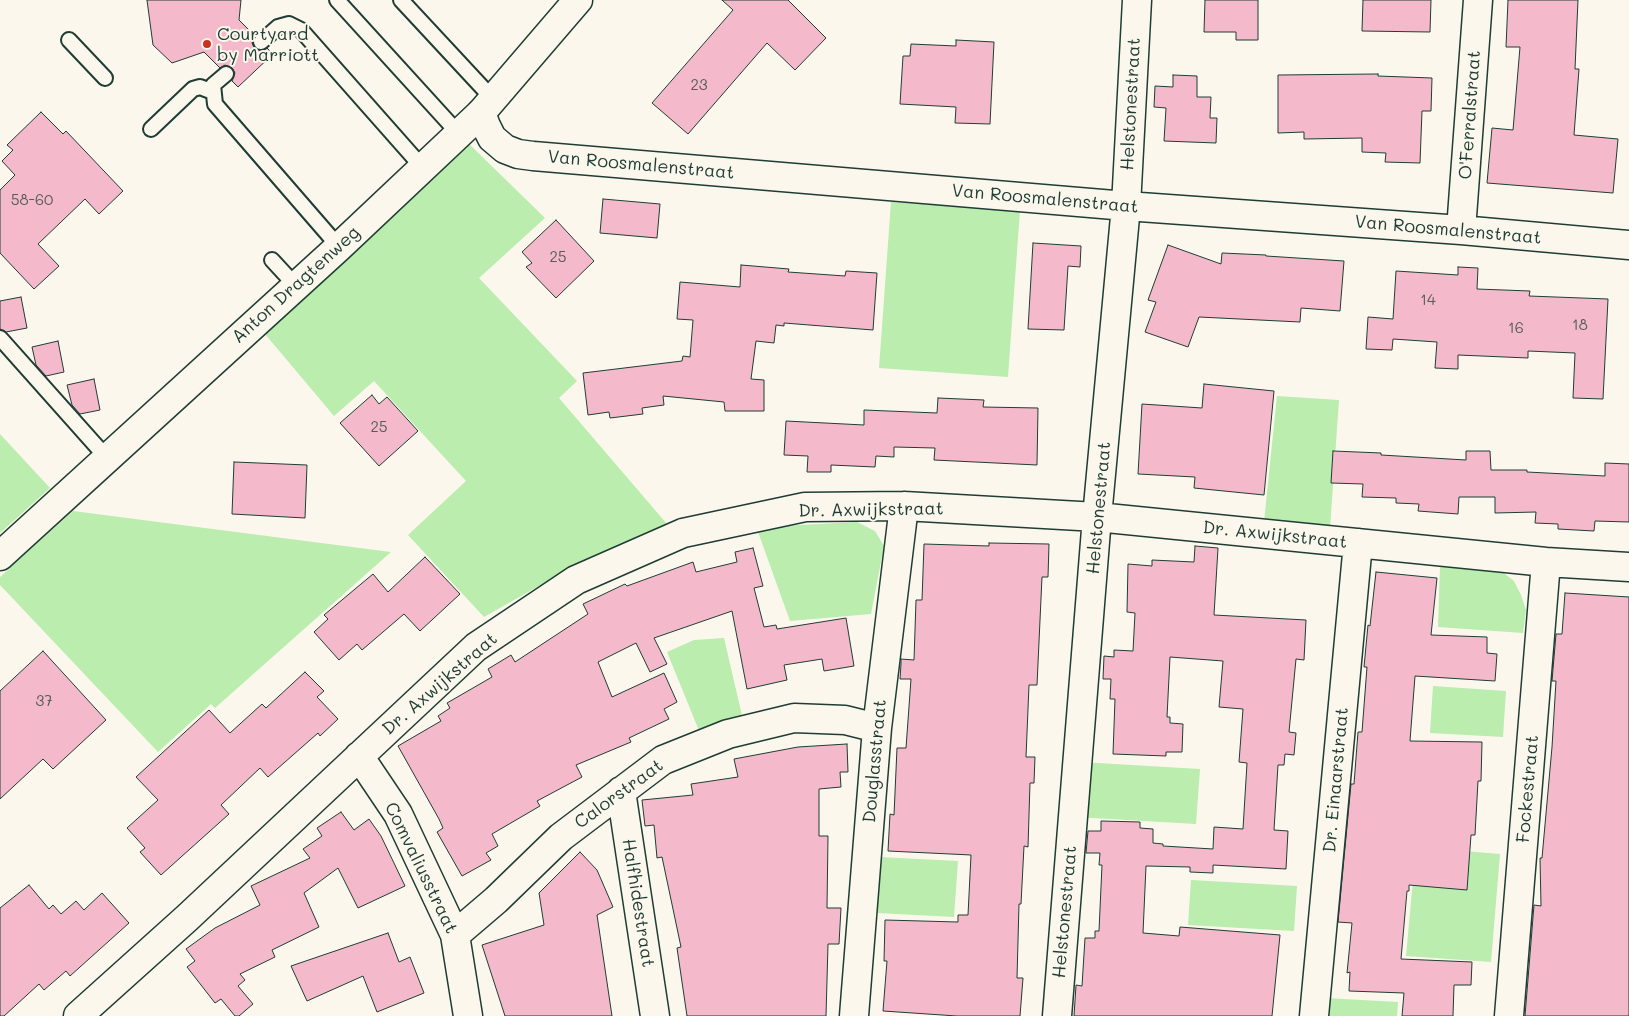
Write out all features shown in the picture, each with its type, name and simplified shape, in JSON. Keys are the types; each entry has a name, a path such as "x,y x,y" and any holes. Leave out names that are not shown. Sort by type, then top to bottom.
{"street":[{"name":"Anton Dragtenweg","path":"0,556 296,286 459,134 487,106 578,0"},
{"name":"Helstonestraat","path":"1057,1016 1097,517 1126,206 1137,0"},
{"name":"O'Ferralstraat","path":"1462,230 1478,0"},
{"name":"Van Roosmalenstraat","path":"487,106 486,126 492,138 505,149 518,154 533,156 1126,206 1462,230 1629,245"},
{"name":"Dr. Axwijkstraat","path":"78,1016 187,918 476,647 576,580 692,531 805,507 904,506 1097,517 1546,562 1629,567"},
{"name":"Douglasstraat","path":"854,1016 877,728 904,506"},
{"name":"Dr. Einaarstraat","path":"1314,1016 1358,543"},
{"name":"Fockestraat","path":"1509,1016 1546,562"},
{"name":"Calorstraat","path":"455,936 562,837 621,790 663,760 728,734 794,718 845,720 877,728"},
{"name":"Comvaliusstraat","path":"359,756 398,814 455,936 468,1016"},
{"name":"Halfhidestraat","path":"621,790 655,1016"}],"lane":[{"path":"337,0 459,134"},
{"path":"401,0 487,106"},
{"path":"261,42 278,27 289,24 300,30 423,168"},
{"path":"69,40 104,78"},
{"path":"226,74 213,85 215,104 339,246"},
{"path":"151,129 193,89 200,87 213,92"},
{"path":"272,260 296,286"},
{"path":"0,338 107,458"}],"green space":[{"path":"464,139 545,218 479,278 577,381 559,398 667,524 574,566 484,617 408,535 466,481 374,381 334,416 265,334"},
{"path":"891,202 1020,210 1008,377 879,368"},
{"path":"1277,396 1339,400 1330,528 1264,522"},
{"path":"0,434 50,488 0,533"},
{"path":"73,511 391,552 215,708 211,704 158,752 0,585 0,577"},
{"path":"857,522 875,531 884,546 871,614 790,621 758,532 780,526"},
{"path":"1440,567 1501,571 1514,581 1526,610 1523,633 1438,627"},
{"path":"724,638 744,724 702,738 667,652 694,640"},
{"path":"1433,686 1506,691 1503,737 1430,733"},
{"path":"1080,762 1200,769 1196,824 1076,817"},
{"path":"1416,847 1500,854 1491,962 1406,956"},
{"path":"880,857 958,861 954,917 877,913"},
{"path":"1191,880 1297,886 1294,931 1188,925"},
{"path":"1325,998 1398,1002 1397,1016 1323,1016"}],"building":[{"name":"Courtyard by Marriott","path":"147,0 241,0 239,20 255,36 252,43 254,47 262,51 267,48 273,54 238,87 232,81 235,73 232,68 225,65 220,68 204,52 172,63 153,45"},
{"path":"722,0 788,0 826,38 795,70 767,43 688,134 652,103 733,10"},
{"path":"1205,0 1258,0 1258,40 1236,40 1236,32 1204,32"},
{"path":"1363,0 1431,0 1430,32 1362,31"},
{"path":"1508,0 1578,0 1575,69 1579,69 1574,135 1618,139 1613,193 1487,183 1492,128 1513,130 1520,47 1506,47"},
{"path":"956,40 994,42 990,124 955,123 956,107 900,104 903,56 910,56 911,44 956,46"},
{"path":"1378,74 1378,76 1432,78 1431,111 1422,111 1420,163 1385,162 1386,153 1362,152 1362,138 1304,139 1304,132 1278,133 1278,75"},
{"path":"1173,75 1197,76 1197,97 1211,97 1210,118 1217,118 1216,143 1164,141 1166,108 1154,107 1155,86 1173,87"},
{"path":"41,112 63,134 66,131 123,191 99,214 85,199 38,244 59,266 34,289 0,253 0,190 15,175 2,161 13,150 7,145"},
{"path":"603,199 660,204 657,238 600,233"},
{"path":"556,220 594,261 556,298 526,267 532,263 522,252"},
{"path":"1033,243 1081,246 1080,267 1068,266 1064,330 1028,329"},
{"path":"1168,245 1221,264 1222,253 1344,261 1340,311 1301,308 1300,322 1199,317 1188,347 1145,332 1156,302 1148,300"},
{"path":"741,265 789,269 788,272 845,276 846,271 877,273 873,330 784,323 784,326 776,325 774,343 756,341 751,379 764,380 764,411 725,411 724,402 663,396 664,405 642,408 643,414 610,418 609,412 588,415 583,373 682,361 683,356 690,357 693,320 677,319 680,282 740,287"},
{"path":"1458,267 1478,268 1477,289 1530,291 1529,296 1608,299 1603,399 1573,398 1575,353 1528,351 1528,358 1458,355 1458,369 1435,368 1437,342 1393,339 1392,350 1366,349 1368,317 1393,319 1396,271 1458,275"},
{"path":"21,297 27,328 6,332 0,329 0,301"},
{"path":"58,341 64,372 46,376 36,365 32,347"},
{"path":"94,379 100,410 80,414 72,405 67,385"},
{"path":"1204,384 1274,391 1264,495 1194,488 1195,477 1138,474 1142,404 1202,408"},
{"path":"372,395 379,404 387,397 418,431 379,466 340,423"},
{"path":"938,398 984,400 983,407 1038,408 1037,465 934,460 935,448 894,447 894,457 876,456 875,467 831,465 831,472 807,472 808,456 784,455 786,421 864,425 864,410 937,413"},
{"path":"1333,451 1466,460 1466,451 1490,451 1491,470 1527,470 1527,472 1605,476 1605,463 1629,464 1629,522 1595,521 1594,531 1558,529 1558,524 1535,523 1536,512 1495,513 1495,497 1459,497 1458,514 1418,511 1419,504 1396,503 1396,498 1362,497 1363,484 1331,483"},
{"path":"234,462 307,465 305,518 232,514"},
{"path":"989,543 1049,544 1048,577 1042,577 1037,685 1029,685 1026,757 1035,757 1034,783 1030,783 1028,847 1024,846 1021,904 1019,904 1017,978 1023,978 1020,1016 957,1016 883,1011 887,961 884,961 885,920 958,922 958,915 968,915 971,855 888,851 890,814 894,815 897,748 906,748 911,679 900,679 901,659 914,660 916,600 922,600 924,544 989,546"},
{"path":"1195,546 1218,548 1214,615 1306,620 1304,660 1296,659 1289,732 1296,733 1294,755 1285,754 1284,765 1278,765 1274,830 1288,831 1286,869 1213,865 1213,873 1190,872 1190,867 1146,866 1143,933 1179,936 1180,927 1280,935 1272,1016 1074,1016 1076,985 1082,986 1085,938 1095,938 1095,931 1099,931 1102,865 1099,865 1100,853 1086,853 1088,831 1101,831 1101,821 1140,822 1140,828 1153,829 1153,843 1163,844 1163,846 1213,849 1214,827 1243,829 1247,763 1239,762 1243,709 1219,707 1223,661 1170,657 1167,717 1170,717 1170,723 1183,724 1182,752 1166,752 1166,756 1113,754 1115,699 1110,699 1111,679 1103,679 1104,656 1114,657 1114,650 1133,651 1135,613 1127,612 1128,564 1152,566 1152,560 1194,562"},
{"path":"753,548 763,586 754,588 764,627 776,625 777,629 846,618 854,666 824,671 822,659 784,665 787,680 747,689 732,611 654,638 667,664 650,672 636,643 598,662 612,697 664,673 677,702 664,709 669,719 629,738 631,742 576,765 582,777 537,801 540,806 492,834 498,846 486,853 491,860 462,876 437,832 443,828 439,819 398,746 441,721 438,716 450,708 447,703 492,677 488,669 511,655 515,662 588,614 583,604 625,584 627,586 693,562 696,572 737,562 735,552"},
{"path":"425,557 460,594 420,631 404,614 362,650 357,644 339,660 314,632 328,619 324,615 373,574 388,592"},
{"path":"1376,572 1437,578 1431,635 1487,637 1487,653 1497,654 1495,681 1415,676 1410,741 1482,742 1481,781 1478,781 1475,835 1471,835 1467,890 1409,885 1409,891 1407,891 1401,959 1472,962 1471,985 1454,985 1453,1016 1402,1016 1404,993 1349,991 1350,972 1347,973 1352,923 1338,922 1351,784 1354,784 1358,732 1362,732 1367,667 1364,667"},
{"path":"1565,593 1629,597 1629,1016 1525,1016 1534,905 1541,906 1540,858 1542,858 1556,681 1552,681 1556,634 1562,634"},
{"path":"43,651 106,720 53,769 43,759 0,799 0,691"},
{"path":"305,672 324,691 317,697 338,719 320,736 318,733 268,777 260,768 221,805 229,814 161,875 140,852 145,848 127,828 158,800 136,777 209,710 230,733 262,704 266,708"},
{"path":"847,744 848,772 840,772 841,787 819,789 819,836 828,836 827,908 841,908 839,944 828,944 826,1016 687,1016 677,948 681,947 662,857 657,858 654,825 645,826 642,800 693,795 691,784 738,777 734,759 798,747"},
{"path":"341,812 354,830 369,819 381,836 405,886 358,908 338,868 304,893 319,927 272,950 275,957 240,974 245,980 238,986 253,1004 239,1016 235,1016 221,999 215,1003 187,967 195,961 186,949 215,928 260,905 251,886 310,858 303,849 322,836 317,828"},
{"path":"580,852 597,870 613,907 597,915 612,1016 505,1016 482,945 544,925 539,893"},
{"path":"29,885 49,909 53,905 61,914 76,901 84,910 102,893 129,923 70,976 66,971 44,990 39,984 4,1016 0,1016 0,908"},
{"path":"388,933 399,962 410,957 424,993 377,1012 363,976 307,1001 291,966"}],"place":[{"name":"Courtyard by Marriott","path":"207,44"}]}
